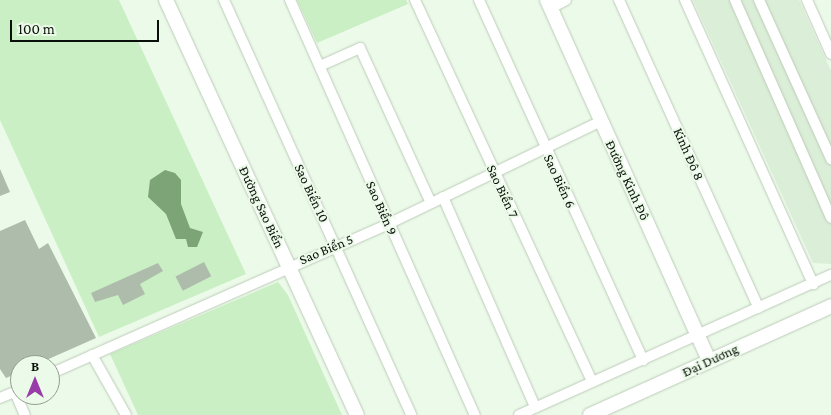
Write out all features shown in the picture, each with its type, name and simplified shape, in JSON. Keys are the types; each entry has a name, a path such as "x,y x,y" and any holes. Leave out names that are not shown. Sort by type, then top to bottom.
{"street":[{"name":"Đường Sao Biển","path":"166,0 357,415"},
{"name":"Sao Biển 10","path":"224,0 336,244 411,415"},
{"name":"Sao Biển 9","path":"290,0 388,224 475,415"},
{"name":"Sao Biển 7","path":"415,0 592,382"},
{"name":"Sao Biển 6","path":"479,0 643,360"},
{"path":"549,4 566,0"},
{"name":"Kinh Đô 8","path":"619,0 759,308"},
{"path":"685,0 813,284"},
{"path":"735,0 831,218"},
{"path":"759,0 831,159"},
{"path":"807,0 831,54"},
{"name":"Đường Kinh Đô","path":"549,4 709,360"},
{"path":"320,66 360,48 431,203"},
{"name":"Sao Biển 5","path":"60,369 288,265 388,224 495,174 601,121"},
{"path":"443,197 535,407"},
{"path":"519,415 831,275"},
{"name":"Đại Dương","path":"590,415 831,306"},
{"path":"92,355 126,415"}],"shaded area":[{"path":"0,0 119,0 246,274 99,337 0,120"},
{"path":"297,0 406,0 408,4 317,43"},
{"path":"693,0 799,0 831,71 831,264 813,263"},
{"path":"165,170 175,173 181,180 181,204 190,228 203,232 197,247 188,247 186,239 176,239 166,214 148,197 150,180"},
{"path":"278,282 288,295 342,415 138,415 110,354"}],"building":[{"path":"0,169 10,192 0,196"},
{"path":"25,220 39,249 48,243 96,338 58,355 10,355 10,376 6,378 0,369 0,231"},
{"path":"204,262 211,276 183,291 175,277"},
{"path":"158,263 163,271 140,284 145,294 123,305 118,295 95,302 91,293"}]}
